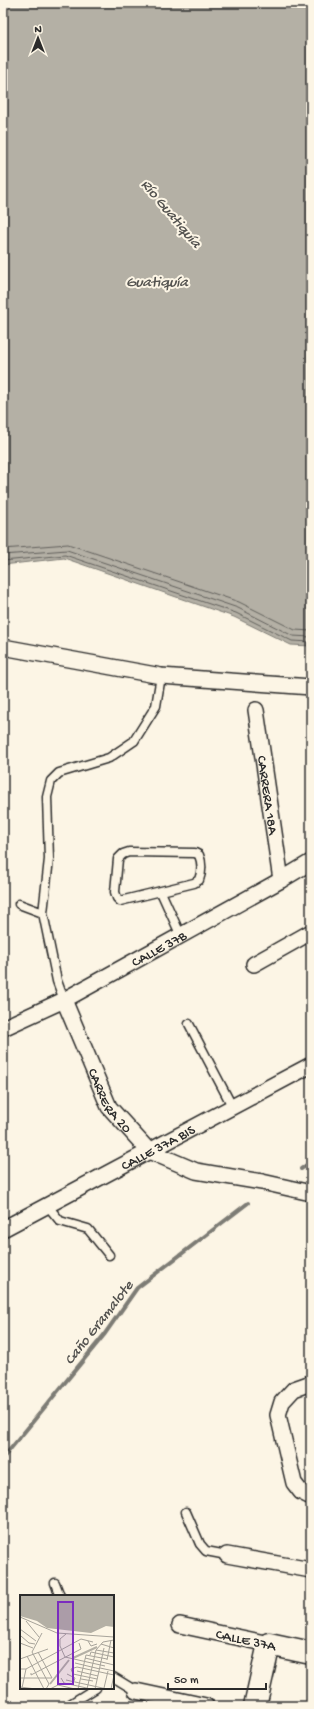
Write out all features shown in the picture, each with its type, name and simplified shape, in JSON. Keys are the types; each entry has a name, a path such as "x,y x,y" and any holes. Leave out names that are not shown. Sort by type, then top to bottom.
{"street":[{"path":"3,647 161,676 311,687"},
{"name":"CARRERA 18A","path":"256,710 282,880"},
{"name":"CALLE 37B","path":"3,1028 64,1000 282,880 311,862"},
{"path":"254,964 311,932"},
{"name":"CARRERA 20","path":"64,1000 109,1107 149,1151 196,1171 262,1182 311,1193"},
{"name":"CALLE 37A BIS","path":"3,1229 311,1065"},
{"path":"311,1383 294,1389 282,1402 278,1415 294,1483 301,1492 311,1497"},
{"path":"227,1555 311,1570"},
{"name":"CALLE 37A","path":"180,1625 311,1653"},
{"path":"255,1706 269,1644"},
{"path":"136,1691 206,1706"}],"lane":[{"path":"64,1000 57,981 43,913 49,859 47,797 51,781 59,773 109,758 134,741 156,706 161,676"},
{"path":"129,852 195,853 199,855 201,874 200,880 161,892 120,901 115,892 118,858 129,852"},
{"path":"161,892 181,936"},
{"path":"19,904 43,913"},
{"path":"189,1024 232,1106"},
{"path":"47,1205 60,1221 88,1229 109,1255"},
{"path":"186,1512 200,1544 206,1551 227,1555"},
{"path":"55,1583 60,1595"},
{"path":"114,1678 136,1691"},
{"path":"67,1706 94,1689"}],"water":[{"name":"Guatiquía","path":"3,3 311,3 311,646 291,645 234,617 64,558 3,565"}],"waterway":[{"name":"Caño Gramalote","path":"301,1169 311,1162"},
{"name":"Caño Gramalote","path":"3,1458 104,1335 137,1288 248,1203"}],"water label":[{"name":"Río Guatiquía","path":"172,213"}]}
